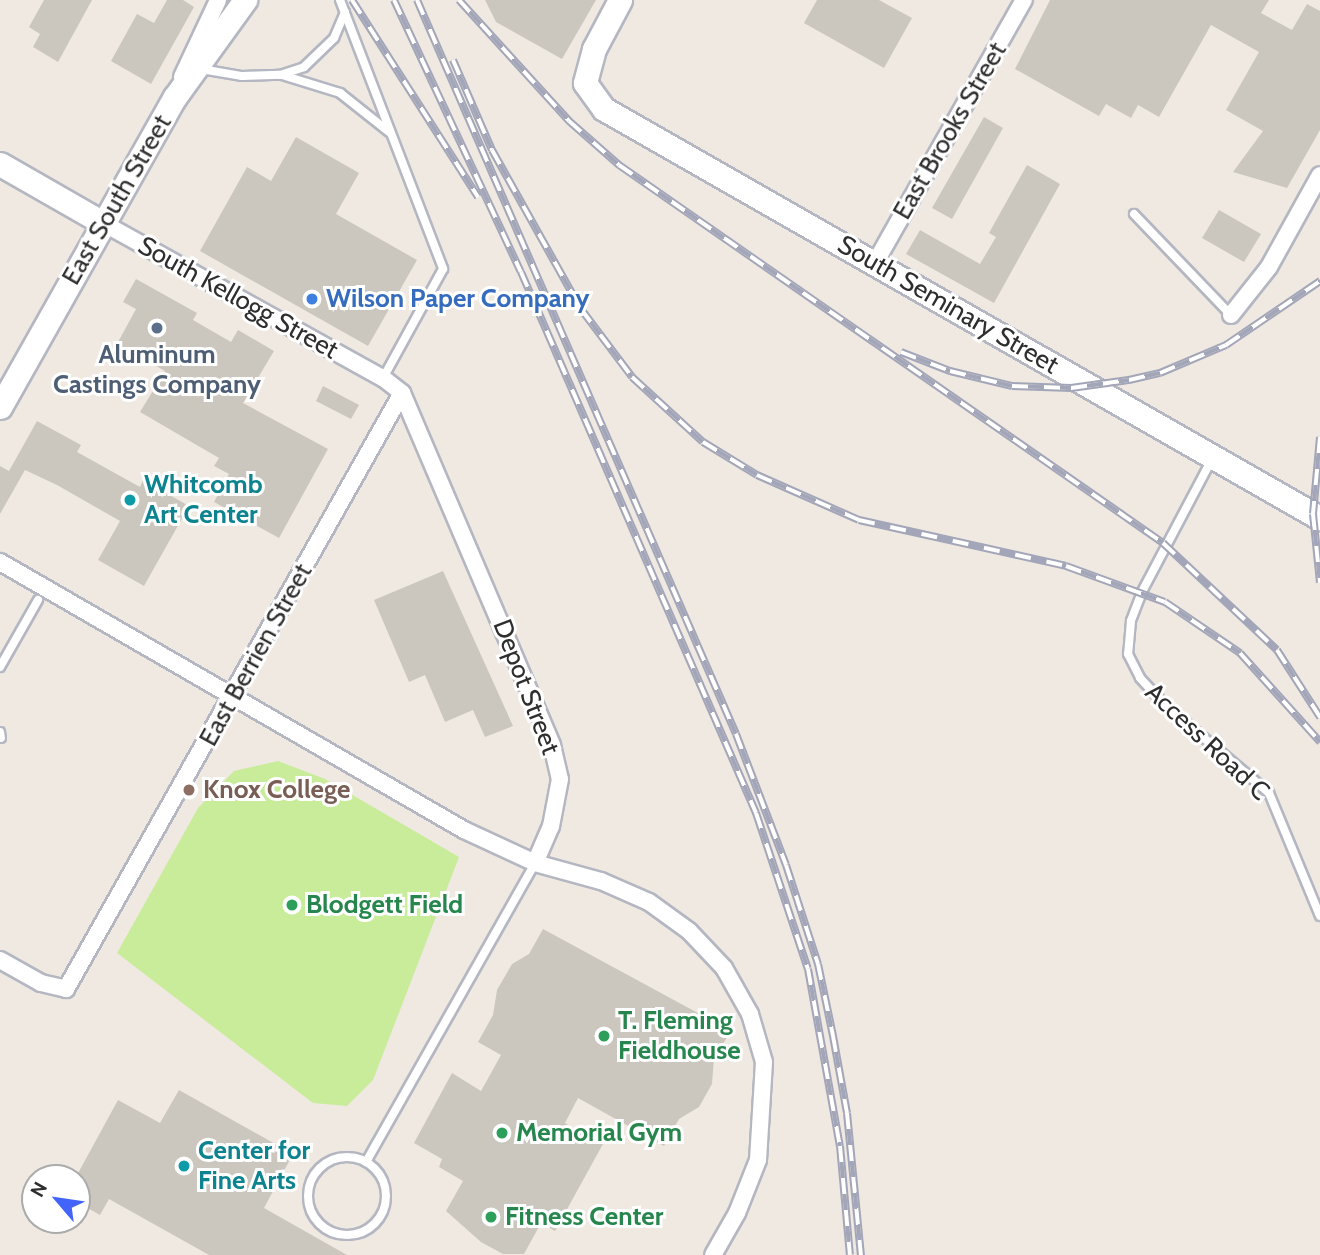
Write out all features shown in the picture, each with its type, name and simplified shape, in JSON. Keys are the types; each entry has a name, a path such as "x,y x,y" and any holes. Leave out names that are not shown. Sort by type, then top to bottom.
{"street":[{"path":"175,97 194,44 218,0"},
{"name":"East South Street","path":"0,407 175,97 245,0"},
{"name":"South Seminary Street","path":"620,0 594,49 585,83 604,109 1320,518"},
{"name":"East Brooks Street","path":"875,263 1024,0"},
{"name":"South Kellogg Street","path":"0,164 383,378 402,393"},
{"path":"1231,315 1269,267 1320,175"},
{"name":"East Berrien Street","path":"0,960 41,983 66,989 234,696 402,393"},
{"name":"Depot Street","path":"402,393 552,744 560,779 551,826 535,863"},
{"path":"0,562 464,830 535,863 601,881 649,902 689,931 724,968 750,1014 764,1062 758,1160 737,1213 713,1255"}],"lane":[{"path":"340,0 443,269 383,378"},
{"path":"198,68 242,76 279,75 304,67 322,54 345,12"},
{"path":"279,75 340,93 391,133"},
{"path":"1134,214 1231,315"},
{"name":"Access Road C","path":"1214,456 1163,543 1131,621 1128,654 1140,678 1165,705 1269,793 1320,916"},
{"path":"0,667 38,600"},
{"path":"0,732 1,738"},
{"name":"Depot Street","path":"366,1162 535,863"},
{"path":"340,1158 366,1162 375,1169 386,1191 381,1215 374,1225 352,1235 326,1230 310,1209 310,1182 317,1171 340,1158"}],"green space":[{"name":"Blodgett Field","path":"278,761 325,779 459,857 373,1080 347,1106 313,1103 117,953 198,808 234,771"}],"building":[{"path":"44,0 92,0 58,62 33,47 40,34 29,27"},
{"path":"167,0 183,0 194,7 151,84 111,61 137,14 154,23"},
{"path":"485,0 596,0 562,59 496,22"},
{"path":"817,0 879,0 912,18 884,68 804,23"},
{"path":"1050,0 1269,0 1261,13 1292,30 1307,4 1320,11 1320,130 1287,188 1233,172 1263,131 1226,110 1259,52 1211,25 1159,117 1138,105 1131,118 1106,104 1099,116 1015,69"},
{"path":"984,117 1003,128 952,219 932,208"},
{"path":"296,137 359,173 336,214 417,260 368,346 200,251 247,167 271,181"},
{"path":"1027,165 1060,184 994,303 906,254 920,230 980,264 996,237 989,233"},
{"path":"1219,210 1261,234 1244,262 1202,238"},
{"path":"136,279 197,313 193,320 231,342 238,330 274,351 243,403 328,449 279,538 214,502 229,474 214,466 219,458 140,412 165,371 117,344 136,309 123,302"},
{"path":"323,386 359,405 351,419 316,401"},
{"name":"Whitcomb Art Center","path":"37,421 81,445 77,452 140,487 143,480 189,506 144,586 98,560 120,521 57,485 25,470 0,514 0,466 9,471"},
{"path":"443,571 513,726 485,737 473,710 445,722 425,675 409,682 374,600"},
{"path":"543,929 731,1031 714,1058 712,1084 699,1107 679,1119 664,1146 578,1098 565,1123 603,1144 555,1231 541,1223 524,1254 503,1254 481,1242 446,1211 463,1181 439,1167 442,1159 414,1143 452,1073 481,1091 501,1055 478,1042 493,1015 497,990 512,964 529,954"},
{"name":"Center for Fine Arts","path":"179,1090 293,1154 264,1208 347,1255 209,1255 109,1199 100,1215 91,1210 91,1164 83,1164 118,1100 160,1123"}],"railway":[{"path":"352,0 478,197"},
{"path":"394,0 521,272 756,813 808,969 840,1146 850,1255"},
{"path":"417,0 736,734 786,865 818,964 833,1036 847,1113 861,1255"},
{"path":"459,0 569,121 619,165 1163,543 1277,650 1320,717"},
{"path":"453,60 492,150 581,309 632,377 703,442 757,475 859,520 1066,566 1165,602 1240,653 1320,742"},
{"path":"901,352 950,371 1012,386 1071,388 1129,380 1160,373 1226,345 1320,281"},
{"path":"1320,437 1313,514 1320,583"}],"place":[{"name":"Wilson Paper Company","path":"312,299"},
{"name":"Aluminum Castings Company","path":"157,328"},
{"name":"Whitcomb Art Center","path":"130,500"},
{"name":"Knox College","path":"189,790"},
{"name":"Blodgett Field","path":"292,905"},
{"name":"T. Fleming Fieldhouse","path":"604,1036"},
{"name":"Memorial Gym","path":"502,1133"},
{"name":"Center for Fine Arts","path":"184,1166"},
{"name":"Fitness Center","path":"491,1217"}]}
